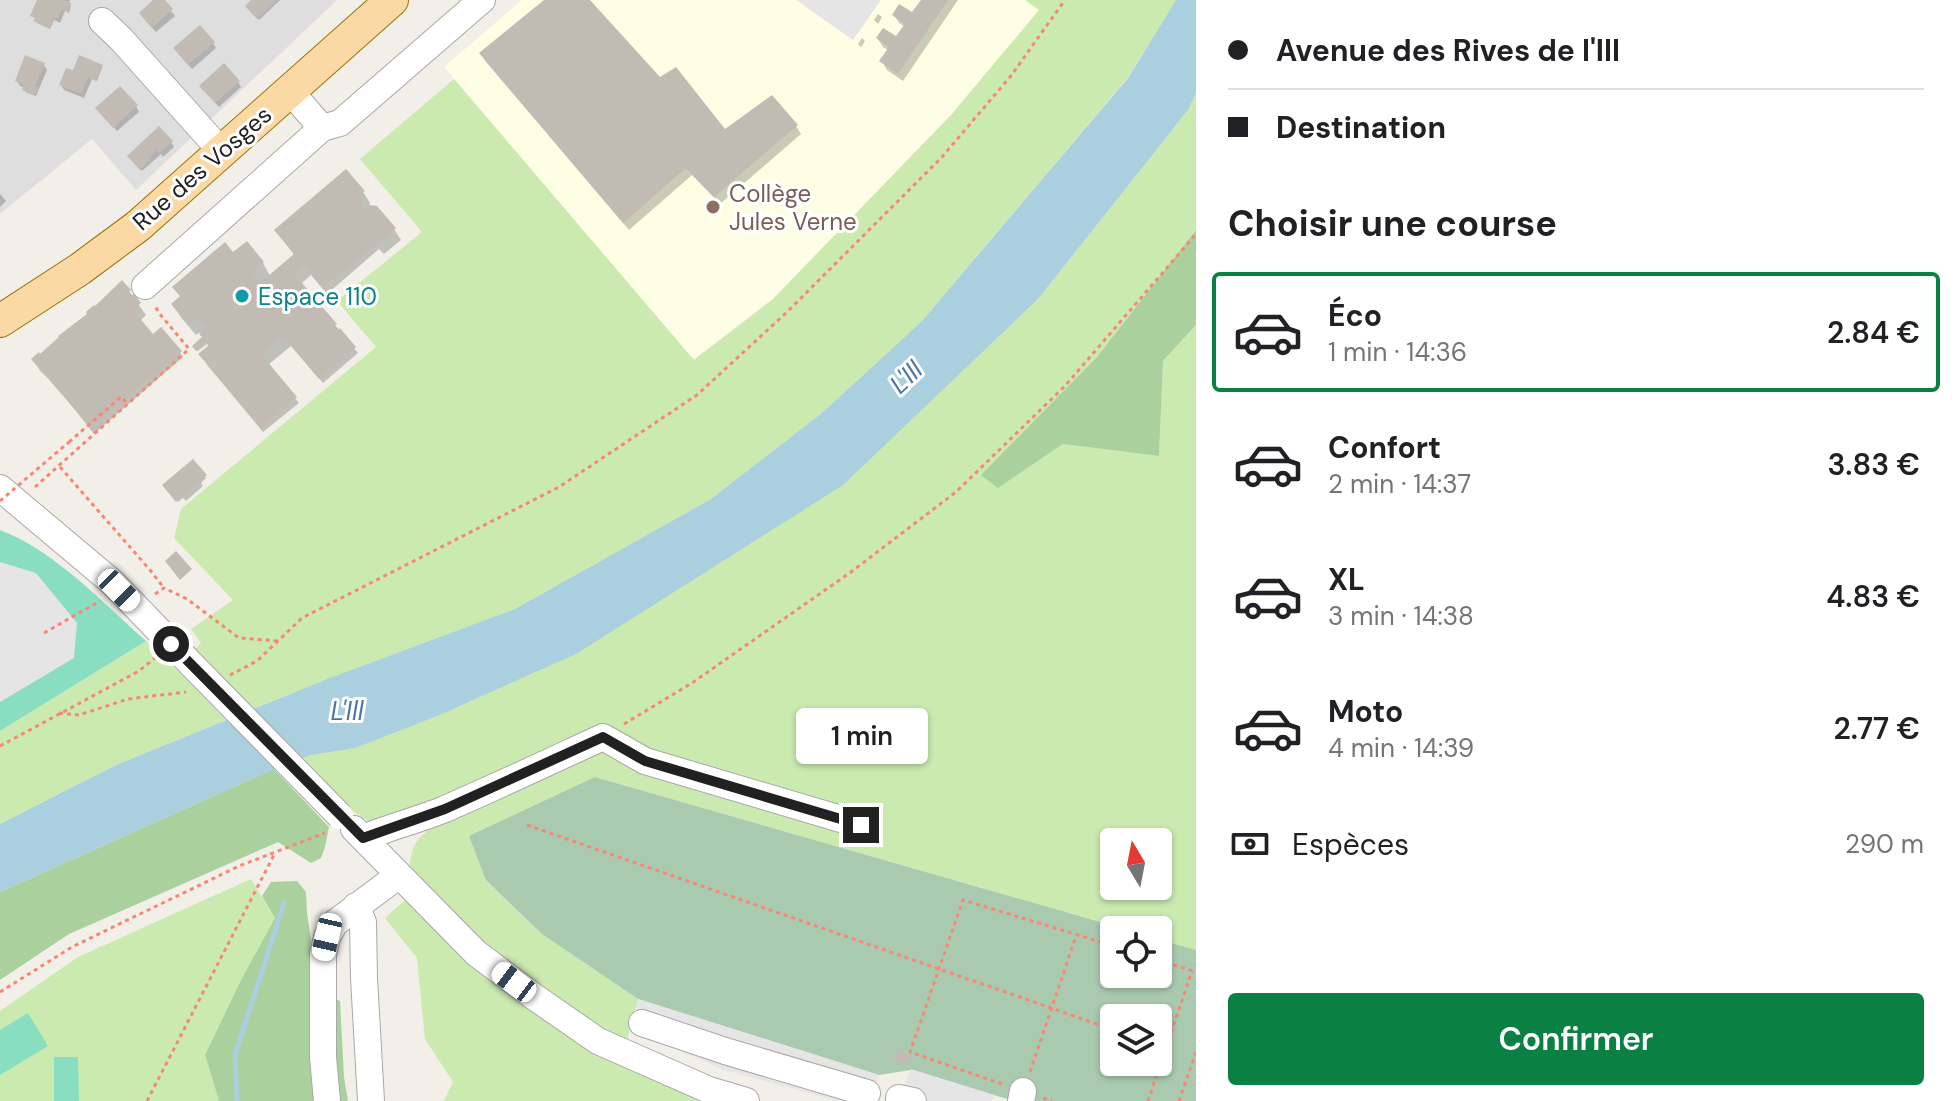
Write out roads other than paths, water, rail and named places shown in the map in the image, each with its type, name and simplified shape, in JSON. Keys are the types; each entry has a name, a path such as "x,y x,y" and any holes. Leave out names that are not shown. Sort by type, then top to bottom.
{"main road":[{"name":"Rue des Vosges","path":"0,321 80,269 138,226 392,0"}],"street":[{"path":"145,286 322,128 340,123 482,0"},
{"path":"102,21 222,152"},
{"path":"290,91 322,128"},
{"path":"6,498 119,590 171,644 194,678 350,825 476,953 598,1041 709,1090 746,1101"},
{"path":"350,825 445,809 603,737 645,761 861,825"},
{"path":"327,1101 323,1057 323,954 327,937 335,923 399,875"},
{"path":"356,906 363,922 371,1101"},
{"path":"642,1023 867,1093"},
{"path":"709,1090 725,1051"}],"water":[{"name":"L'Ill","path":"1176,0 1196,0 1196,94 1188,110 1038,299 843,485 576,654 437,716 355,748 310,755 254,778 0,892 0,824 116,765 327,679 515,609 711,499 823,412 922,321 1128,78"}],"waterway":[{"path":"237,1101 235,1055 284,903"}],"place":[{"name":"Collège Jules Verne","path":"713,207"},
{"name":"Espace 110","path":"242,296"}]}
